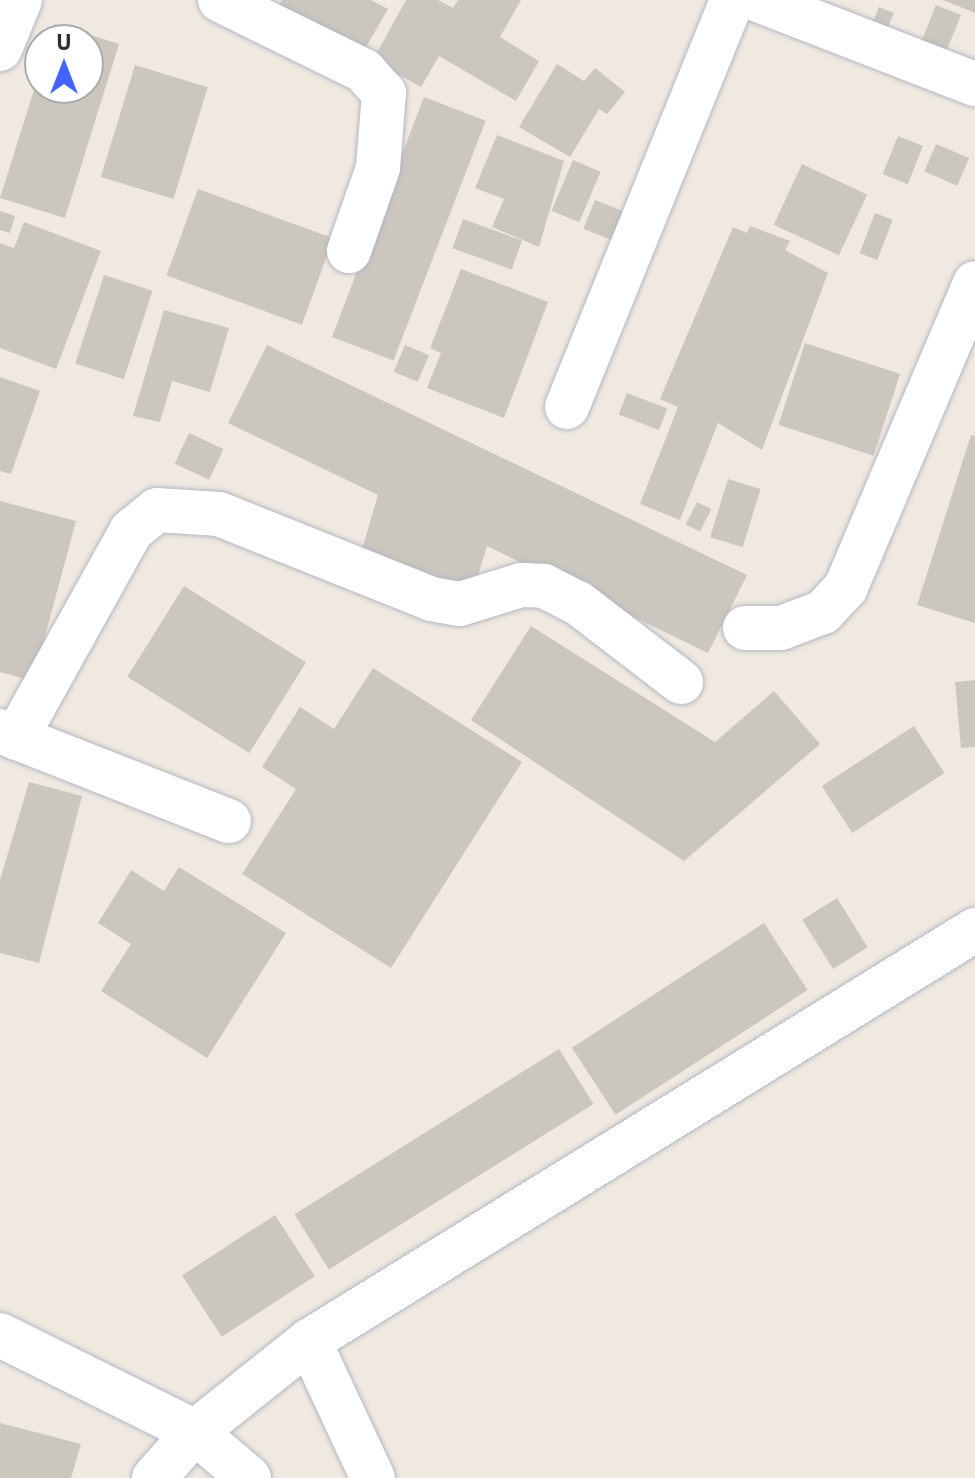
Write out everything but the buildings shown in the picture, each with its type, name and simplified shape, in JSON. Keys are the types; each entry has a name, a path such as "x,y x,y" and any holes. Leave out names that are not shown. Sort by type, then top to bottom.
{"street":[{"path":"0,49 20,0"},
{"path":"220,0 364,71 384,93 378,168 349,251"},
{"path":"567,407 732,0"},
{"path":"758,0 975,84"},
{"path":"745,628 781,628 823,612 846,587 975,283"},
{"path":"229,821 8,735 131,531 157,510 219,514 431,599 460,604 521,585 544,586 578,603 681,682"},
{"path":"154,1478 195,1432 309,1341 975,930"},
{"path":"0,1335 195,1432 249,1478"},
{"path":"309,1341 373,1478"}]}
